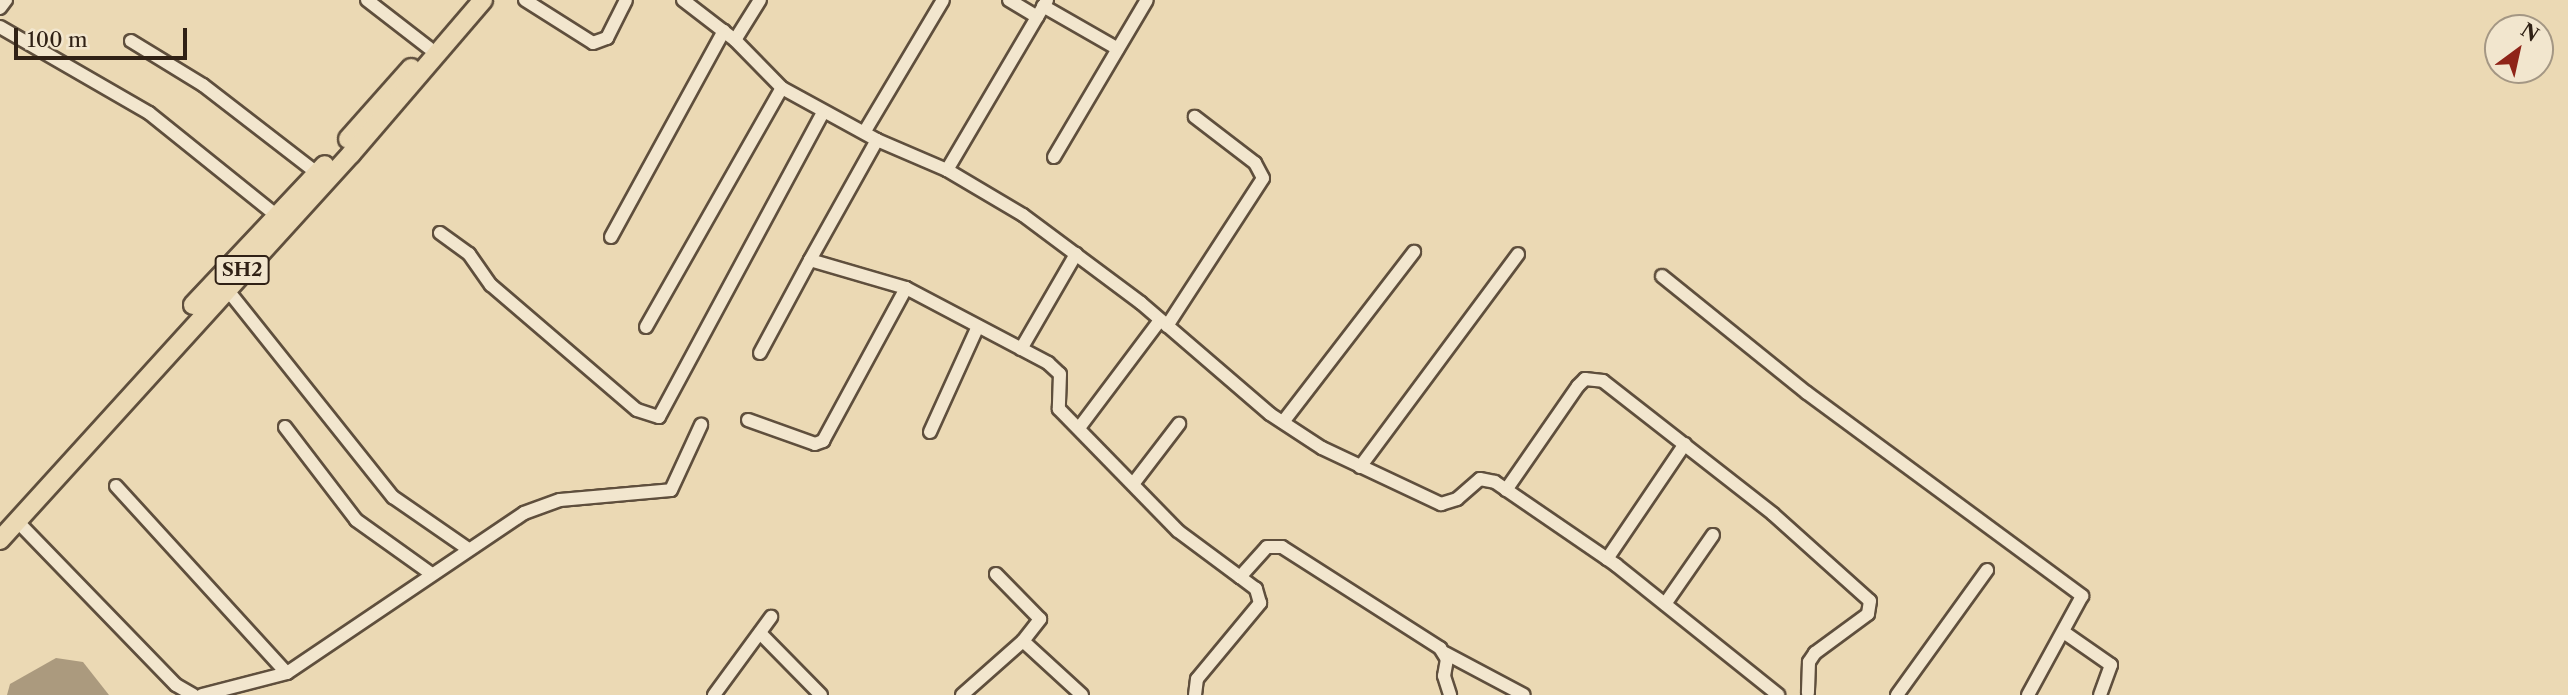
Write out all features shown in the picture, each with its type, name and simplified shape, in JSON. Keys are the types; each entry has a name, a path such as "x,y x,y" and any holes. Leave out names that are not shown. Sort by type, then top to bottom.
{"main road":[{"name":"SH2","path":"0,540 9,522 276,216 317,173 346,150 469,0"},
{"name":"SH2","path":"9,522 226,288 346,150 483,0"}],"street":[{"path":"0,8 6,0"},
{"path":"367,0 429,48"},
{"path":"525,0 593,44 607,38 626,0"},
{"path":"683,0 729,36 782,89 865,131 877,140 947,170 1023,215 1164,323 1283,422 1360,467 1441,504 1457,499 1480,479 1506,490 1607,559 1778,695"},
{"path":"611,237 729,36 760,0"},
{"path":"865,131 943,0"},
{"path":"1009,0 1042,8 1118,49"},
{"path":"1054,157 1147,0"},
{"path":"947,170 1042,8"},
{"path":"0,27 149,113 276,216"},
{"path":"131,41 203,85 317,173"},
{"path":"646,327 782,89"},
{"path":"440,233 469,254 491,285 637,410 659,417 823,112"},
{"path":"1079,428 1164,323 1263,178 1255,163 1195,117"},
{"path":"760,353 877,140"},
{"path":"1283,422 1414,252"},
{"path":"1021,349 1076,254"},
{"path":"1360,467 1518,254"},
{"path":"810,260 906,288 1021,349 1060,374 1055,399 1079,428 1178,531 1256,589 1260,603 1197,678 1195,695"},
{"path":"1662,276 1807,393 2078,593 2082,601 2028,695"},
{"path":"226,288 393,497 468,549"},
{"path":"748,420 815,444 823,441 906,288"},
{"path":"930,432 978,326"},
{"path":"1506,490 1586,379 1602,381 1685,444 1870,601 1864,618 1815,653 1809,662 1808,694"},
{"path":"1133,484 1179,424"},
{"path":"202,695 287,673 430,573 524,513 560,500 671,490 701,425"},
{"path":"285,427 356,520 430,573"},
{"path":"1607,559 1685,444"},
{"path":"116,486 287,673"},
{"path":"9,522 193,695"},
{"path":"1665,604 1713,536"},
{"path":"1240,576 1267,547 1282,547 1445,653 1524,695"},
{"path":"1897,695 1987,570"},
{"path":"962,695 1023,641 1040,615 996,574"},
{"path":"714,695 771,617"},
{"path":"760,633 821,695"},
{"path":"2065,634 2111,665 2100,695"},
{"path":"1023,641 1082,695"},
{"path":"1445,653 1450,695"}],"shaded area":[{"path":"56,658 83,662 109,695 7,695 10,684"}]}
